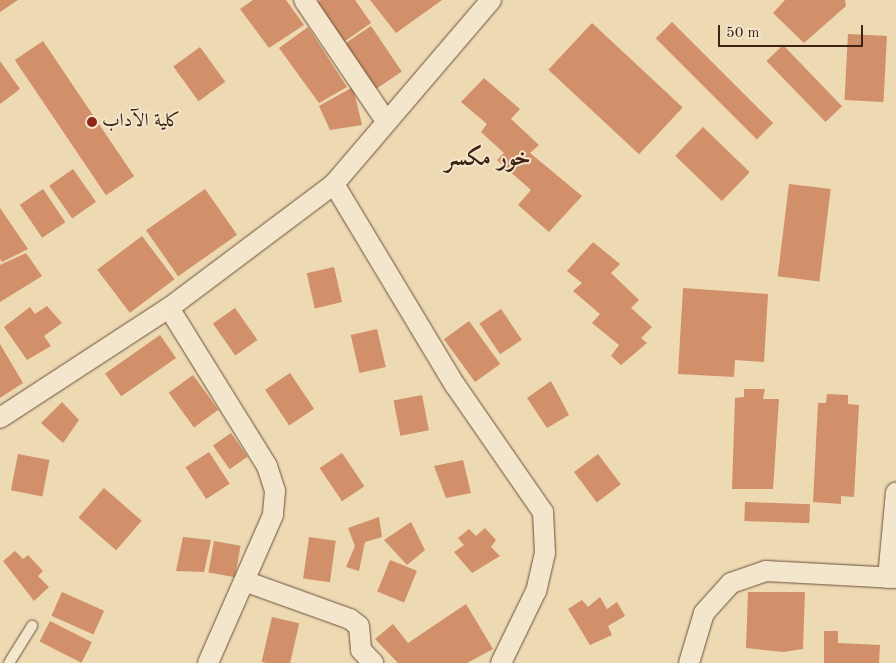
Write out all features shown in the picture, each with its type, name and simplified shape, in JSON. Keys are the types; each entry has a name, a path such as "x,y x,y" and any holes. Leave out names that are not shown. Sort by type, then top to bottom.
{"street":[{"path":"304,0 386,120"},
{"path":"0,418 169,308 334,184 386,120 491,0"},
{"path":"334,184 455,385 543,512 545,553 536,591 500,663"},
{"path":"169,308 267,466 275,491 274,515 247,582 208,663"},
{"path":"689,663 704,613 731,583 766,571 892,578 896,492"},
{"path":"247,582 350,618 359,626 361,650 374,663"}],"lane":[{"path":"10,663 32,626"}],"building":[{"path":"0,0 18,0 0,12"},
{"path":"253,0 286,0 304,25 269,48 240,9"},
{"path":"320,0 355,0 371,23 341,44 314,4"},
{"path":"370,0 442,0 396,33"},
{"path":"785,0 845,0 846,6 804,43 773,13"},
{"path":"672,22 773,123 757,139 656,38"},
{"path":"592,23 683,108 639,154 548,70"},
{"path":"371,26 402,72 373,91 342,46"},
{"path":"308,27 347,87 319,103 279,48"},
{"path":"848,34 887,36 883,102 845,100"},
{"path":"43,41 134,176 106,195 15,60"},
{"path":"783,45 842,106 826,122 766,61"},
{"path":"200,47 225,82 199,101 173,66"},
{"path":"0,61 20,89 0,104"},
{"path":"484,78 520,109 511,119 539,145 530,153 582,196 549,232 518,205 531,190 497,160 504,153 481,132 487,124 461,102"},
{"path":"353,87 362,125 330,130 319,106"},
{"path":"703,127 750,172 722,201 675,156"},
{"path":"73,169 96,202 72,218 49,186"},
{"path":"789,184 831,189 819,281 778,276"},
{"path":"43,189 65,222 42,238 20,205"},
{"path":"205,189 237,235 178,276 146,230"},
{"path":"0,208 28,249 2,262 0,259"},
{"path":"142,236 174,279 130,313 97,270"},
{"path":"593,242 620,264 611,273 639,300 631,308 652,327 641,338 647,343 621,365 611,356 619,345 592,323 600,314 573,291 582,283 567,271"},
{"path":"26,253 42,276 0,302 0,265"},
{"path":"334,267 342,302 315,308 307,273"},
{"path":"683,288 768,294 764,362 735,360 734,377 678,374"},
{"path":"47,306 62,323 44,336 51,346 27,360 4,327 30,307 35,314"},
{"path":"235,308 257,340 235,355 213,323"},
{"path":"501,309 522,340 500,354 479,324"},
{"path":"469,321 500,364 475,382 444,339"},
{"path":"377,329 386,367 359,373 351,335"},
{"path":"160,335 176,358 121,396 105,373"},
{"path":"0,344 23,383 0,398"},
{"path":"290,373 314,409 289,425 265,390"},
{"path":"193,375 218,410 194,427 169,393"},
{"path":"551,381 569,415 547,428 527,398"},
{"path":"744,389 765,389 763,399 779,399 773,489 732,489 735,398 744,397"},
{"path":"827,394 848,395 848,404 859,405 854,497 841,496 841,504 813,502 818,403 826,403"},
{"path":"422,395 429,430 400,436 394,401"},
{"path":"62,402 79,420 63,443 41,423"},
{"path":"231,433 248,457 230,469 213,446"},
{"path":"209,452 230,484 206,499 186,467"},
{"path":"342,453 364,486 342,501 320,468"},
{"path":"18,454 49,460 42,496 11,490"},
{"path":"598,454 621,484 597,502 574,472"},
{"path":"463,460 471,493 446,498 434,466"},
{"path":"104,488 142,521 116,550 78,517"},
{"path":"745,502 810,504 809,523 744,521"},
{"path":"379,517 382,537 365,542 359,571 346,567 355,546 348,528"},
{"path":"411,522 425,550 407,565 384,540"},
{"path":"485,528 496,540 491,547 500,556 472,573 454,552 464,545 458,538 469,529 476,536"},
{"path":"183,537 211,540 204,572 176,571"},
{"path":"309,537 336,541 330,582 303,579"},
{"path":"214,541 241,546 235,577 208,573"},
{"path":"15,551 23,559 28,555 43,571 38,576 49,587 34,601 3,561"},
{"path":"390,560 417,571 404,602 377,592"},
{"path":"62,592 104,611 93,634 51,616"},
{"path":"748,592 805,592 803,649 783,652 746,648"},
{"path":"600,597 607,609 617,602 625,616 608,626 612,635 590,645 568,609 582,600 588,607"},
{"path":"466,604 493,649 467,663 398,663 375,639 393,624 408,643"},
{"path":"272,617 299,623 290,663 262,662"},
{"path":"50,621 92,642 81,663 40,641"},
{"path":"824,631 838,631 838,643 880,645 879,663 824,663"}],"place":[{"name":"كلية الآداب","path":"92,122"}],"district":[{"name":"خور مكسر","path":"488,160"}]}
